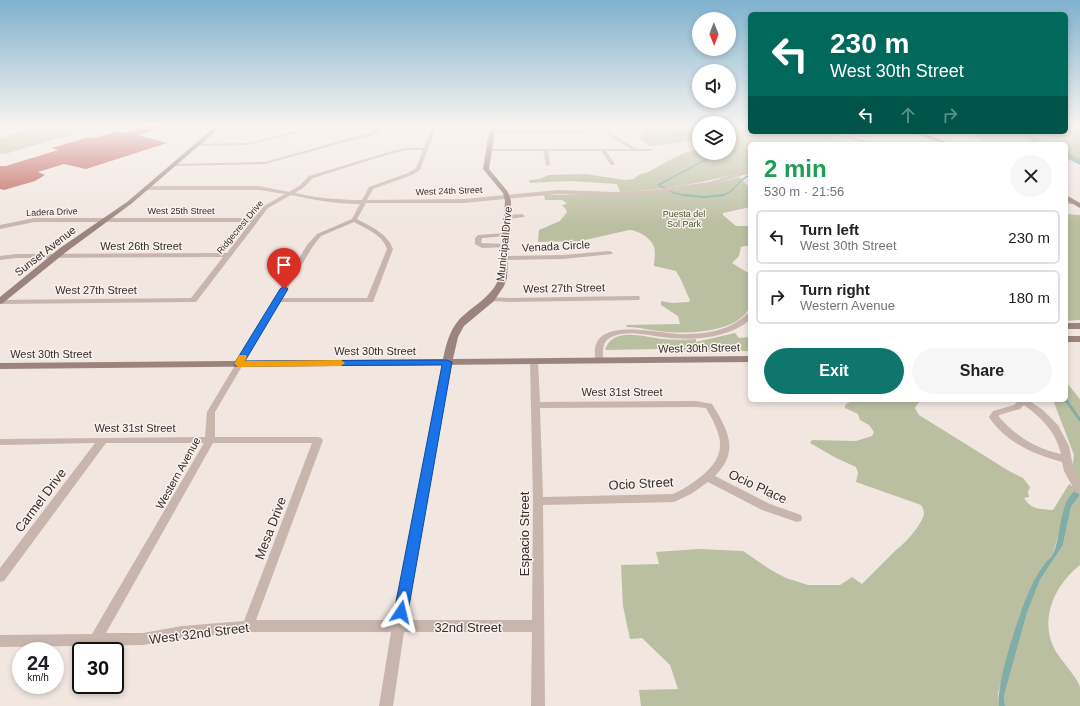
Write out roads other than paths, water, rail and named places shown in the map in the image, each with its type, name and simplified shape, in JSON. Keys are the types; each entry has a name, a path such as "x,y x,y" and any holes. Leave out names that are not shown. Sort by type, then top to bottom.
{"street":[{"name":"Sunset Avenue","path":"0,301 55,256 129,203 181,159"},
{"path":"174,165 265,163 280,159"},
{"name":"Ridgecrest Drive","path":"193,300 266,207 301,188 311,177 317,174 368,159"},
{"path":"277,300 370,300 390,249 389,244 385,238 354,220 371,188 410,174 418,169 422,159"},
{"name":"Municipal Drive","path":"386,706 398,627 452,339 458,328 467,318 492,298 502,283 508,216 508,197 488,173 486,166 487,159"},
{"path":"547,159 548,165"},
{"path":"609,159 613,164"},
{"name":"West 24th Street","path":"148,188 241,187 275,190 326,200 364,202 464,201 558,192 615,194 651,192 710,183 748,173"},
{"path":"1068,198 1077,204"},
{"path":"508,216 522,216"},
{"name":"Ladera Drive","path":"0,227 21,219 106,220"},
{"name":"West 25th Street","path":"106,220 256,220"},
{"name":"Western Avenue","path":"94,640 210,441 211,412 238,364 314,240 319,235 354,220"},
{"path":"505,246 482,246 478,244 478,238 480,236 506,235"},
{"name":"Venada Circle","path":"504,258 563,257 610,253"},
{"name":"West 26th Street","path":"0,258 55,256 228,255"},
{"name":"West 27th Street","path":"492,298 502,300 636,298"},
{"name":"West 27th Street","path":"0,301 193,300"},
{"path":"600,361 598,351 599,344 605,338 617,333 631,331 671,336 704,335 730,329 741,324 748,318"},
{"path":"1068,326 1080,326"},
{"path":"1068,339 1080,339"},
{"name":"West 30th Street","path":"0,366 748,360"},
{"name":"Espacio Street","path":"534,361 538,501 538,706"},
{"path":"1021,402 1017,407 996,413 994,417 1030,448 1044,454 1066,459"},
{"path":"1025,402 1044,415 1055,427 1064,446 1069,471 1080,490"},
{"name":"West 31st Street","path":"536,405 696,404 709,406"},
{"name":"Ocio Street","path":"538,501 674,498 691,491 707,477 723,459 725,448 724,440 714,414 709,406"},
{"name":"West 31st Street","path":"0,442 103,440 318,440"},
{"name":"Carmel Drive","path":"0,577 103,440"},
{"name":"Mesa Drive","path":"248,626 318,440"},
{"name":"Ocio Place","path":"707,477 766,507 797,518"},
{"name":"West 32nd Street","path":"0,641 143,639 182,632 248,626 398,627"},
{"name":"32nd Street","path":"398,627 537,626"}],"water":[{"path":"1077,490 1080,495 1071,507 1063,545 1040,580 1027,613 1004,696 1005,706 999,706 999,696 1004,666 1020,613 1035,578 1053,554 1056,547 1061,519 1067,502 1071,495"}],"waterway":[{"path":"1074,159 1080,162"},
{"path":"684,195 674,193 658,185 705,160"},
{"path":"721,195 730,192 748,176"},
{"path":"684,195 704,197 721,195"},
{"path":"684,195 688,196"},
{"path":"1067,402 1080,420"}],"park label":[{"name":"Puesta del Sol Park","path":"684,220"}]}
